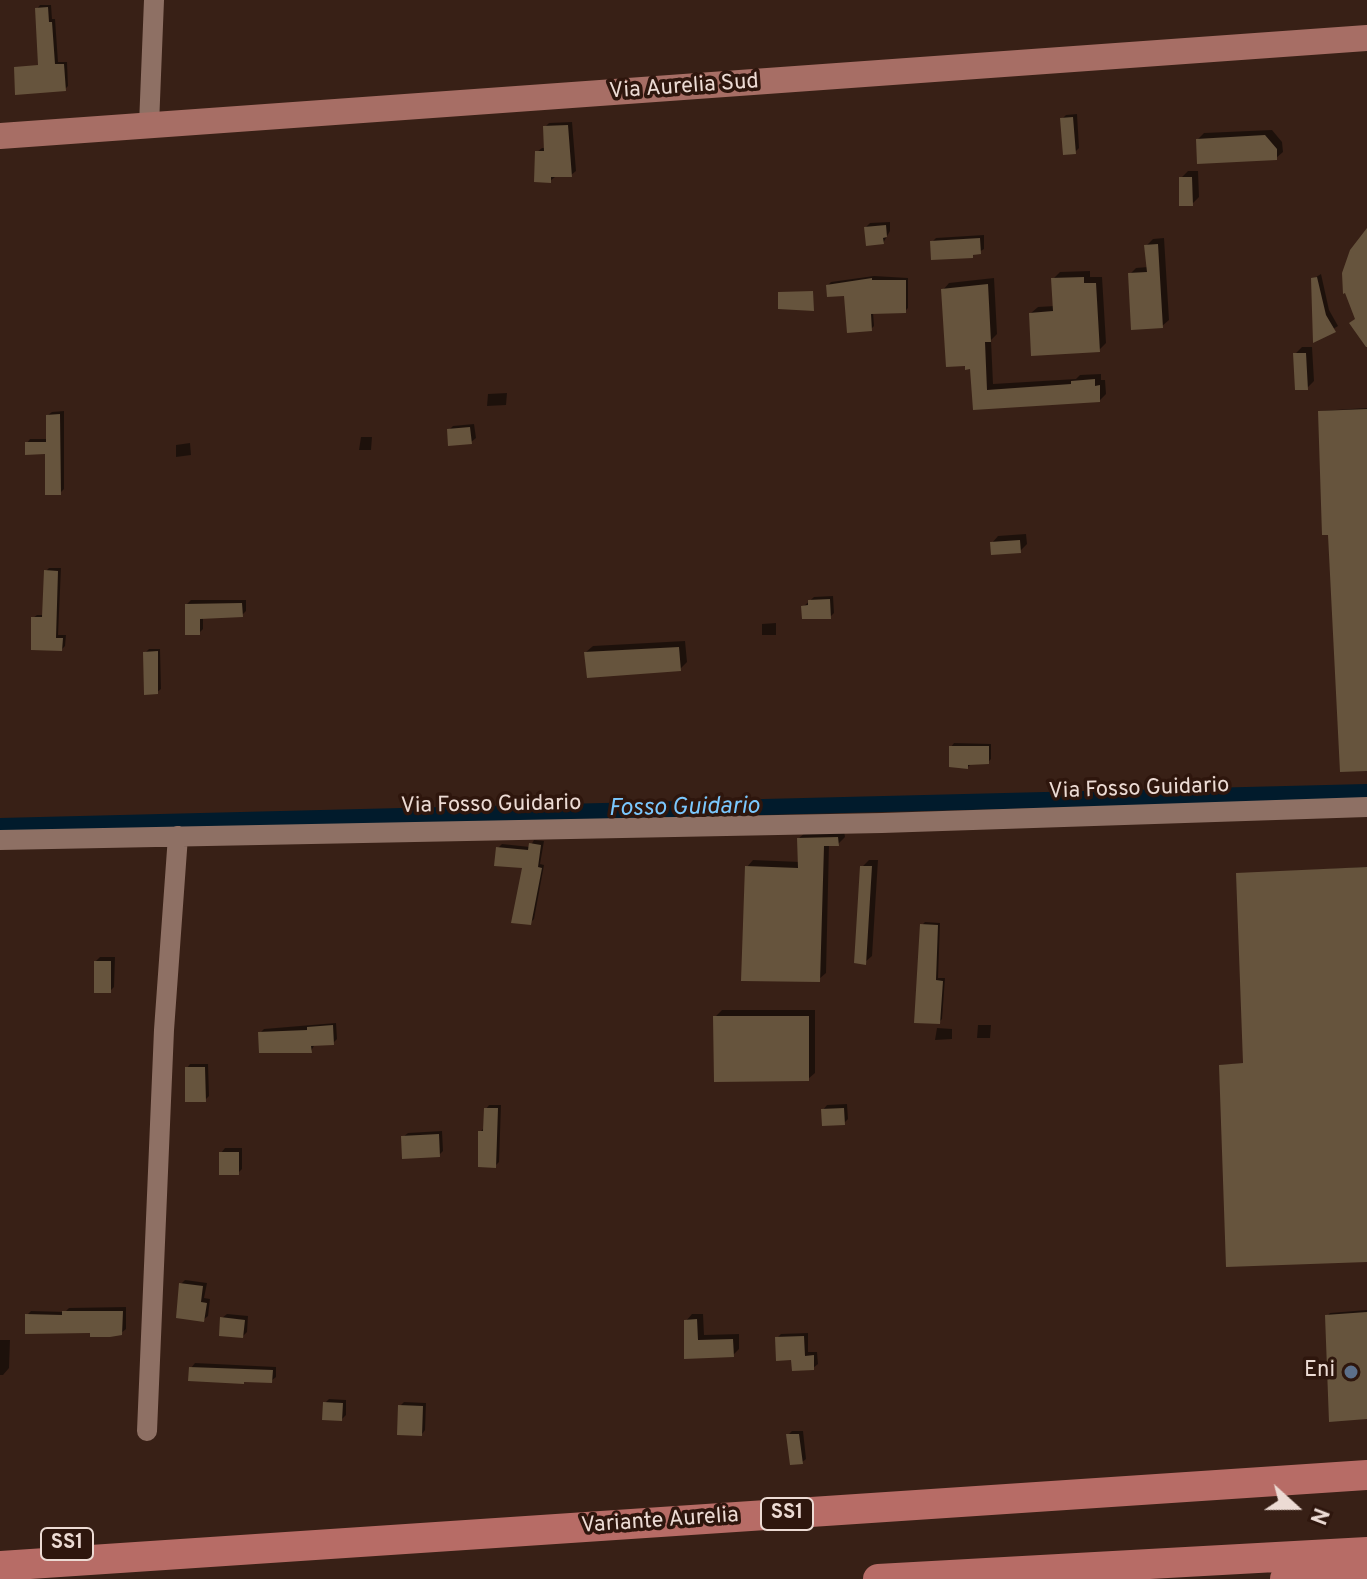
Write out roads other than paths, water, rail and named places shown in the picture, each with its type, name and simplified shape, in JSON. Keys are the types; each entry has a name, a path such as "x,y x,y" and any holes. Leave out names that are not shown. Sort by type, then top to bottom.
{"highway":[{"name":"Variante Aurelia","path":"0,1548 1367,1457"},
{"name":"Variante Aurelia","path":"0,1566 1367,1475"},
{"path":"878,1579 1367,1552"},
{"path":"1285,1579 1367,1575"}],"main road":[{"name":"Via Aurelia Sud","path":"0,136 1367,38"}],"street":[{"path":"149,125 154,0"},
{"name":"Via Fosso Guidario","path":"0,840 866,823 1367,807"},
{"path":"147,1431 164,1030 178,836"}],"waterway":[{"name":"Fosso Guidario","path":"0,826 1367,792"}],"place":[{"name":"Eni","path":"1351,1372"}]}
